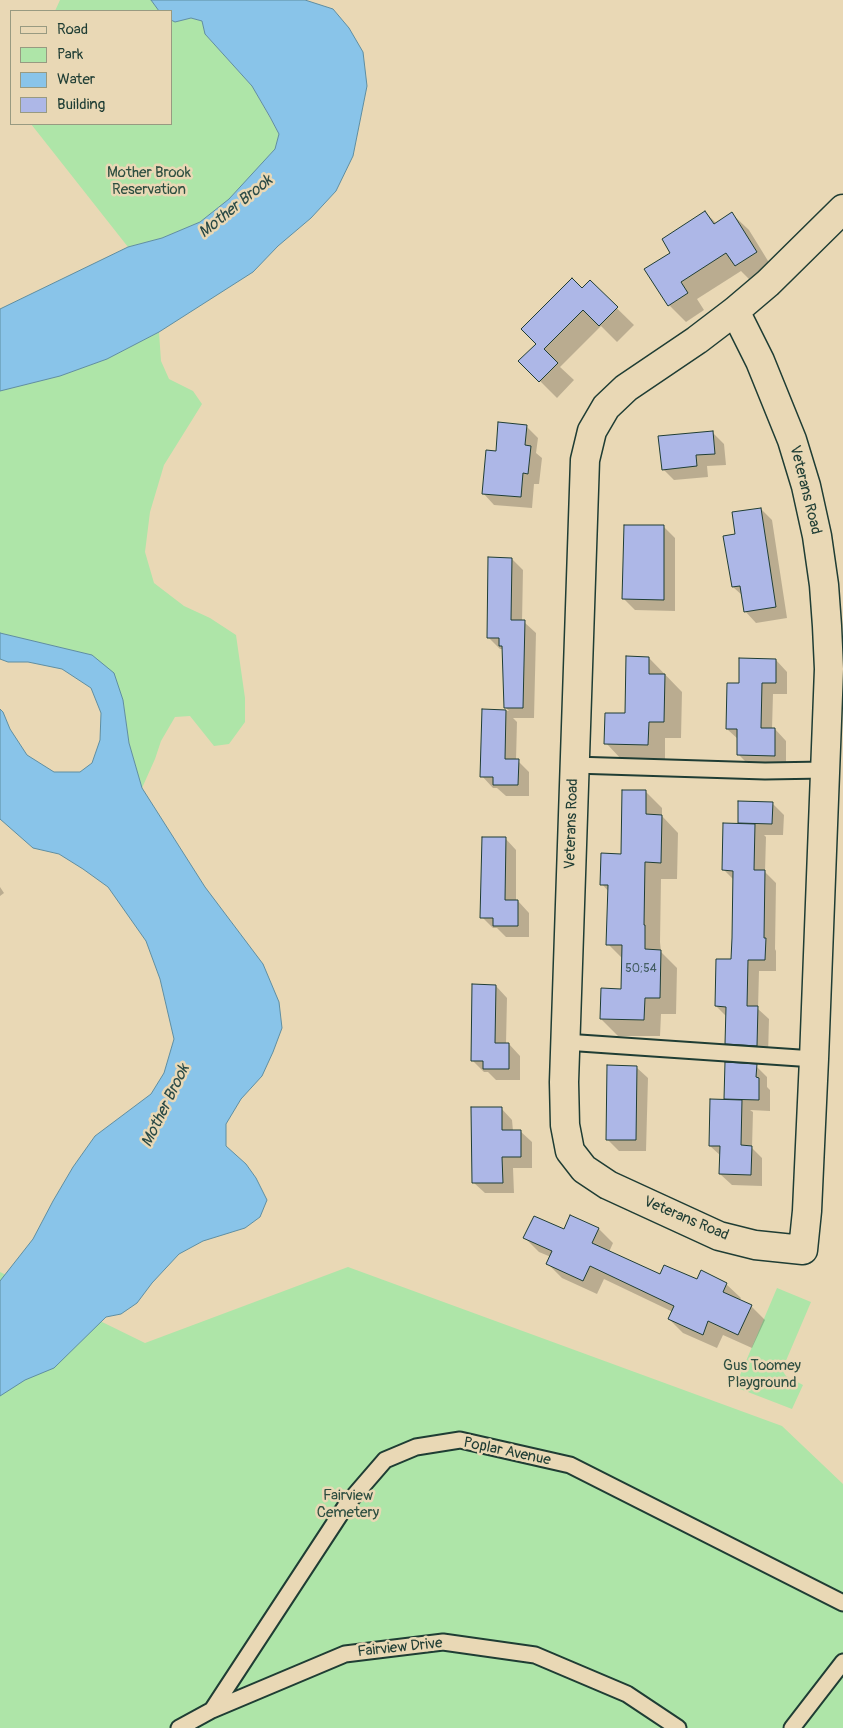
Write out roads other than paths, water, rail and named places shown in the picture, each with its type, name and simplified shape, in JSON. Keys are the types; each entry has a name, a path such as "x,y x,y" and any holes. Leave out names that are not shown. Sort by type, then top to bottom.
{"street":[{"name":"Veterans Road","path":"735,312 760,361 792,440 806,486 817,536 824,585 828,660 825,770 814,1059 807,1211 803,1250 755,1245 719,1236 608,1185 584,1169 570,1151 565,1125 565,1042 585,460 592,431 606,408 626,388 735,312 768,283 843,209"}],"lane":[{"path":"574,765 765,771 825,770"},
{"path":"565,1042 814,1059"},
{"name":"Poplar Avenue","path":"212,1710 347,1504 385,1460 416,1447 460,1440 570,1466 843,1603"},
{"name":"Fairview Drive","path":"179,1728 212,1710 345,1654 443,1642 535,1655 627,1694 678,1728"},
{"path":"792,1728 843,1662"}],"water":[{"name":"Mother Brook","path":"151,0 305,0 333,9 349,28 363,52 367,86 353,156 336,191 311,218 278,246 253,272 159,332 107,359 60,376 0,391 0,309 128,247 162,238 200,222 229,199 275,149 279,134 270,117 252,86 205,34 202,21 191,18 175,22 172,20 172,10 158,10"},
{"name":"Mother Brook","path":"0,633 92,655 114,673 123,700 129,743 142,788 205,887 263,964 279,1002 282,1028 262,1076 241,1099 226,1124 226,1146 246,1164 256,1178 267,1200 260,1217 245,1228 203,1241 179,1254 152,1283 137,1303 121,1314 106,1317 54,1368 25,1380 0,1396 0,1281 33,1239 73,1167 95,1136 151,1094 164,1073 174,1039 160,979 146,941 108,887 59,854 33,848 0,819 0,709 27,755 54,772 80,772 92,763 100,740 101,713 91,688 62,669 28,662 8,662 0,659"}],"park label":[{"name":"Mother Brook Reservation","path":"149,182"},
{"name":"Gus Toomey Playground","path":"762,1374"},
{"name":"Fairview Cemetery","path":"348,1504"}]}
